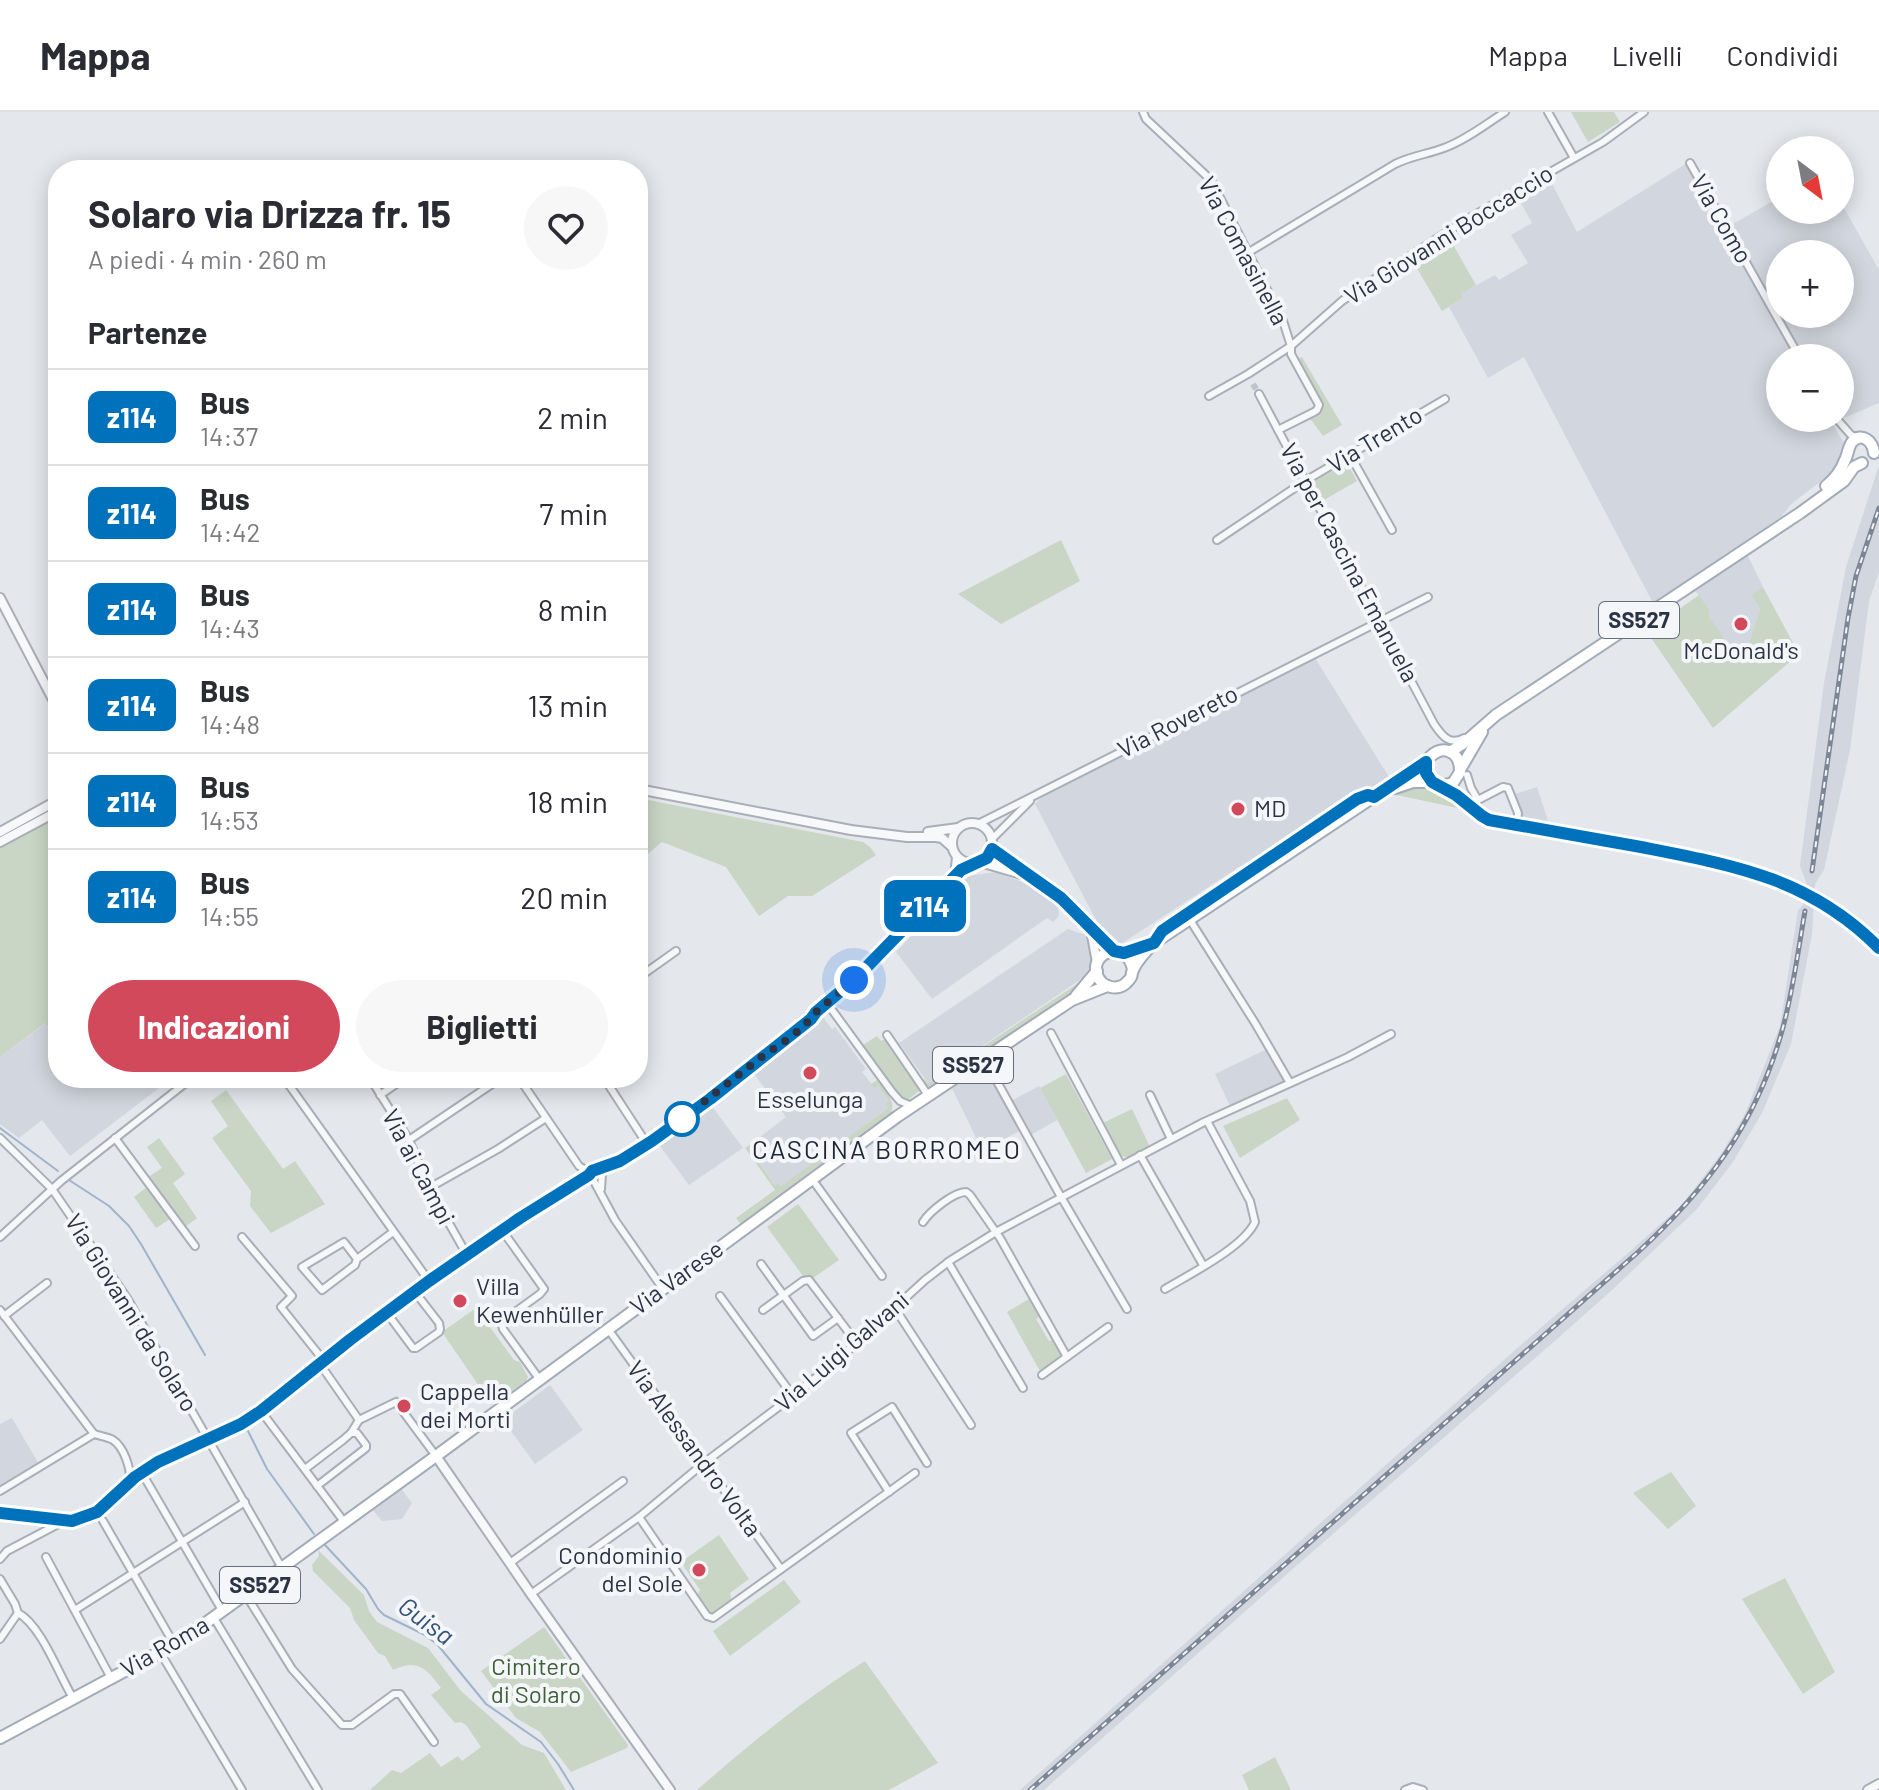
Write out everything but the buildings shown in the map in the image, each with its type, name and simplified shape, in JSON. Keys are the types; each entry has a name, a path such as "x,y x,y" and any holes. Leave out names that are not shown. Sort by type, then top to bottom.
{"main road":[{"path":"1864,438 1876,450 1868,461 1856,462 1849,448 1855,440 1864,438 1879,436"},
{"name":"SS527","path":"1782,524 1835,479 1849,448"},
{"name":"SS527","path":"1097,968 1104,955 1154,943 1426,762 1431,755 1445,751 1477,731 1496,715 1844,481 1854,467 1862,463"},
{"name":"SS527","path":"1374,797 1413,782 1453,783 1462,772 1475,742 1496,715"},
{"path":"1445,751 1459,760 1468,804"},
{"path":"1426,762 1426,773 1436,784 1489,820 1690,857 1761,874 1829,906 1879,948"},
{"name":"SS527","path":"1107,986 1123,985 1154,943"},
{"path":"1119,952 1130,959 1133,970"},
{"path":"1097,968 1099,979 1107,986"},
{"name":"Via Varese","path":"1072,1000 1097,968"},
{"name":"Via Varese","path":"436,1456 912,1106 1072,1000 1107,986"},
{"name":"Via Roma","path":"0,1738 174,1644 436,1456"}],"street":[{"name":"Via Comasinella","path":"1143,112 1146,119 1211,180 1283,321 1292,356 1319,407 1278,430"},
{"path":"1249,252 1395,164 1446,148 1505,112"},
{"name":"Via Giovanni Boccaccio","path":"1548,112 1574,158"},
{"name":"Via Giovanni Boccaccio","path":"1209,396 1291,346 1342,301 1370,282 1464,221 1610,138 1644,112"},
{"name":"Via Como","path":"1690,163 1792,344"},
{"path":"1248,374 1253,384"},
{"name":"Via per Cascina Emanuela","path":"1259,394 1439,732 1445,751"},
{"name":"Via Trento","path":"1217,540 1305,481 1445,399"},
{"path":"1843,432 1849,448"},
{"path":"1848,432 1864,438"},
{"path":"1350,455 1392,530"},
{"name":"Via Rovereto","path":"978,824 1428,597"},
{"path":"0,598 48,689"},
{"path":"1439,732 1453,742 1477,731"},
{"path":"1462,772 1478,800 1503,787 1508,788 1518,813 1517,824"},
{"path":"648,791 882,834 942,838 951,846 956,857 954,876"},
{"path":"992,839 1035,796"},
{"path":"1154,943 1162,931 1345,807 1361,797 1374,797"},
{"path":"0,832 48,806"},
{"path":"0,842 48,816"},
{"path":"0,1513 63,1521 82,1519 97,1512 130,1481 158,1462 261,1411 429,1281 502,1230 581,1180 595,1177 710,1099 811,1019 854,980 954,876 987,858 992,849 988,830 978,824 927,832 882,834"},
{"path":"951,846 953,835 959,828"},
{"path":"992,849 1061,898 1119,952"},
{"path":"956,857 966,863 1033,878"},
{"path":"1190,920 1290,1083"},
{"path":"1091,929 1097,968"},
{"path":"648,971 676,951"},
{"path":"827,1003 892,1092 900,1101 912,1106"},
{"path":"1051,1033 1121,1165"},
{"name":"Via Luigi Galvani","path":"531,1594 639,1517 793,1396 948,1262 996,1232 1171,1139 1391,1034"},
{"path":"887,1035 928,1095"},
{"path":"984,1057 1127,1309"},
{"path":"0,1237 52,1189 179,1088"},
{"path":"291,1088 429,1281"},
{"name":"Via ai Campi","path":"376,1088 409,1140 429,1188 467,1255"},
{"path":"380,1095 390,1088"},
{"path":"409,1140 486,1088"},
{"path":"526,1088 579,1166 595,1177 615,1220 663,1289"},
{"path":"611,1088 647,1144"},
{"path":"892,1092 898,1116"},
{"path":"1150,1095 1171,1139"},
{"path":"429,1188 546,1118"},
{"path":"1165,1289 1236,1245 1248,1235 1256,1218 1207,1121"},
{"name":"Via Giovanni da Solaro","path":"0,1138 52,1189 127,1298 282,1568"},
{"path":"115,1138 195,1246"},
{"path":"1140,1155 1203,1265"},
{"path":"810,1181 882,1276"},
{"path":"923,1222 929,1214 963,1191 970,1195 996,1232 1067,1357"},
{"path":"0,1222 8,1230"},
{"path":"502,1230 544,1289 504,1320 502,1325 540,1380"},
{"path":"357,1259 344,1242 302,1267 322,1290 393,1232"},
{"path":"242,1237 292,1296 281,1307 322,1362 359,1420"},
{"path":"948,1262 1023,1388"},
{"path":"761,1264 813,1336 838,1318"},
{"path":"763,1310 804,1280 809,1280 856,1342"},
{"path":"47,1283 2,1313 94,1434 114,1441 130,1467 140,1474 182,1542 218,1615 318,1790"},
{"path":"387,1313 413,1348 439,1332 439,1323 415,1292"},
{"path":"720,1296 793,1396"},
{"path":"894,1307 971,1425"},
{"path":"1042,1375 1108,1327"},
{"name":"Via Alessandro Volta","path":"608,1329 781,1569"},
{"path":"305,1469 351,1433 359,1420 396,1402 670,1790"},
{"path":"889,1492 851,1433 892,1407 927,1463"},
{"path":"261,1411 345,1523"},
{"path":"317,1486 366,1448 357,1433 351,1433"},
{"path":"0,1491 94,1434"},
{"path":"130,1467 130,1481"},
{"path":"639,1517 711,1618 719,1616 915,1473"},
{"path":"510,1563 623,1481"},
{"path":"75,1610 245,1502"},
{"path":"0,1559 15,1546 63,1521"},
{"path":"103,1521 174,1644"},
{"path":"46,1557 111,1678"},
{"path":"0,1579 18,1613 37,1633 73,1698"},
{"path":"246,1595 292,1669 342,1725 352,1725 394,1694 400,1694 434,1742"},
{"path":"0,1639 18,1613"},
{"path":"160,1652 242,1790"},
{"path":"1868,1790 1879,1784"},
{"path":"1405,1790 1420,1789"}],"shaded area":[{"path":"1692,160 1731,225 1766,205 1766,224 1853,224 1879,270 1879,403 1854,414 1854,344 1766,344 1766,432 1837,432 1845,445 1844,456 1837,469 1791,504 1775,525 1654,605 1524,357 1488,378 1449,307 1463,298 1460,294 1495,275 1499,280 1528,263 1511,235 1532,223 1516,194 1548,176 1577,232"},
{"path":"1879,465 1879,572 1869,601 1850,750 1824,870 1815,884 1812,934 1791,1044 1762,1113 1733,1162 1697,1209 1557,1339 1044,1790 1020,1790 1681,1206 1721,1154 1745,1114 1780,1026 1798,910 1803,905 1806,882 1800,866 1824,683 1846,567"},
{"path":"1747,554 1763,587 1751,595 1760,609 1742,666 1694,589"},
{"path":"1315,658 1389,777 1242,865 1121,944 1096,920 1035,804 1043,796 1131,751 1136,753 1144,748 1145,743"},
{"path":"1537,787 1548,821 1522,816 1515,794"},
{"path":"996,872 1030,885 1057,906 1058,917 1053,922 1047,918 932,999 896,952 969,876"},
{"path":"1068,929 1085,935 1089,943 1092,958 1087,975 928,1083 899,1043"},
{"path":"822,1016 832,1029 835,1027 866,1069 862,1072 874,1087 877,1085 889,1101 889,1107 821,1157 818,1154 815,1156 817,1160 781,1187 776,1186 750,1150 753,1147 751,1144 786,1117 752,1071"},
{"path":"46,1023 48,1088 159,1088 70,1156 42,1120 19,1138 0,1124 0,1057"},
{"path":"1267,1049 1287,1082 1231,1108 1215,1074"},
{"path":"988,1062 1011,1101 1039,1086 1057,1120 1027,1137 1022,1130 982,1150 951,1086"},
{"path":"711,1105 743,1148 689,1185 657,1142"},
{"path":"550,1385 583,1430 535,1464 503,1420"},
{"path":"12,1418 40,1466 0,1491 0,1424"},
{"path":"400,1487 412,1503 402,1519 382,1521 372,1509"}],"green space":[{"path":"1571,112 1614,112 1620,122 1588,142"},
{"path":"1447,234 1476,285 1461,294 1463,298 1442,311 1411,258"},
{"path":"1302,357 1342,425 1323,436 1309,417 1320,410 1296,360"},
{"path":"1347,463 1357,481 1322,501 1311,483"},
{"path":"1061,540 1080,581 1001,624 958,594"},
{"path":"1763,587 1799,654 1713,728 1647,632 1699,595 1710,611 1709,616 1742,665 1760,609 1751,595"},
{"path":"1414,786 1443,793 1467,810 1392,794"},
{"path":"648,800 863,842 876,855 812,896 788,896 759,916 726,867 662,842 648,854"},
{"path":"48,821 48,1027 45,1023 0,1057 0,847"},
{"path":"1089,976 1082,987 1064,1001 930,1089 926,1088 924,1079 928,1083"},
{"path":"877,1036 881,1041 886,1039 919,1086 919,1091 909,1099 898,1094 863,1045"},
{"path":"1066,1074 1112,1159 1086,1173 1040,1088"},
{"path":"877,1080 891,1101 890,1114 741,1225 736,1218 775,1190 745,1148 751,1144 753,1147 750,1150 775,1185 781,1186 817,1160 815,1156 819,1153 822,1156 888,1108 886,1104 889,1101 878,1086 874,1088 871,1084"},
{"path":"226,1090 283,1169 295,1161 325,1204 271,1233 250,1206 251,1191 212,1138 228,1126 211,1101"},
{"path":"1287,1098 1300,1120 1240,1158 1223,1126"},
{"path":"1132,1109 1150,1147 1128,1158 1120,1155 1103,1123"},
{"path":"159,1138 185,1174 173,1183 197,1218 185,1227 148,1177 162,1168 147,1147"},
{"path":"147,1187 170,1219 156,1228 134,1197"},
{"path":"798,1204 839,1260 813,1278 803,1276 767,1227"},
{"path":"1029,1299 1039,1317 1036,1319 1060,1354 1060,1360 1041,1373 1007,1312"},
{"path":"476,1308 514,1360 520,1362 528,1377 492,1405 442,1332"},
{"path":"1671,1472 1696,1506 1668,1529 1633,1493"},
{"path":"719,1535 749,1579 730,1593 732,1602 715,1615 697,1595 700,1590 681,1562"},
{"path":"318,1550 364,1595 369,1611 377,1622 428,1648 461,1691 522,1745 544,1753 566,1790 370,1790 392,1770 401,1773 430,1753 441,1767 458,1756 462,1761 481,1747 466,1725 455,1723 431,1695 441,1688 431,1675 415,1665 393,1670 385,1656 378,1653 354,1620 350,1608 313,1571"},
{"path":"1785,1578 1835,1672 1803,1694 1742,1599"},
{"path":"784,1580 801,1602 730,1656 713,1631"},
{"name":"Cimitero di Solaro","path":"544,1627 628,1745 571,1772 540,1732 516,1718 481,1671"},
{"path":"865,1661 938,1763 889,1790 697,1790 778,1722"},
{"path":"1275,1757 1291,1790 1249,1790 1242,1775"}],"waterway":[{"name":"Guisa","path":"0,1128 58,1171"},
{"name":"Guisa","path":"69,1180 109,1206 129,1226 205,1355"},
{"name":"Guisa","path":"245,1425 267,1469 314,1534"},
{"name":"Guisa","path":"325,1545 366,1589 384,1615 437,1644 486,1704 541,1742 574,1790"}],"tunnel":[{"path":"1253,384 1259,394"}],"railway":[{"path":"1812,871 1848,618 1856,576 1879,508"},
{"path":"1030,1790 1637,1253 1686,1204 1726,1153 1758,1096 1771,1065 1789,1001 1805,911"}],"bus line":[{"name":"z114","path":"0,1513 63,1521 82,1519 101,1509 135,1477 158,1462 241,1424 261,1411 351,1339 467,1255 592,1171 620,1161 652,1141 710,1099 811,1019 854,980 961,870 987,858 992,849 1061,898 1114,951 1124,953 1154,943 1162,931 1357,799 1368,795 1374,797 1426,762 1426,773 1432,782 1456,795 1489,820 1690,857 1761,874 1829,906 1879,948"}],"place":[{"name":"McDonald's","path":"1741,624"},
{"name":"MD","path":"1238,809"},
{"name":"Esselunga","path":"810,1073"},
{"name":"Villa Kewenhüller","path":"460,1301"},
{"name":"Cappella dei Morti","path":"404,1406"},
{"name":"Condominio del Sole","path":"699,1570"}],"district":[{"name":"CASCINA BORROMEO","path":"887,1150"}],"route":[{"path":"682,1119 811,1019 854,980"}]}
